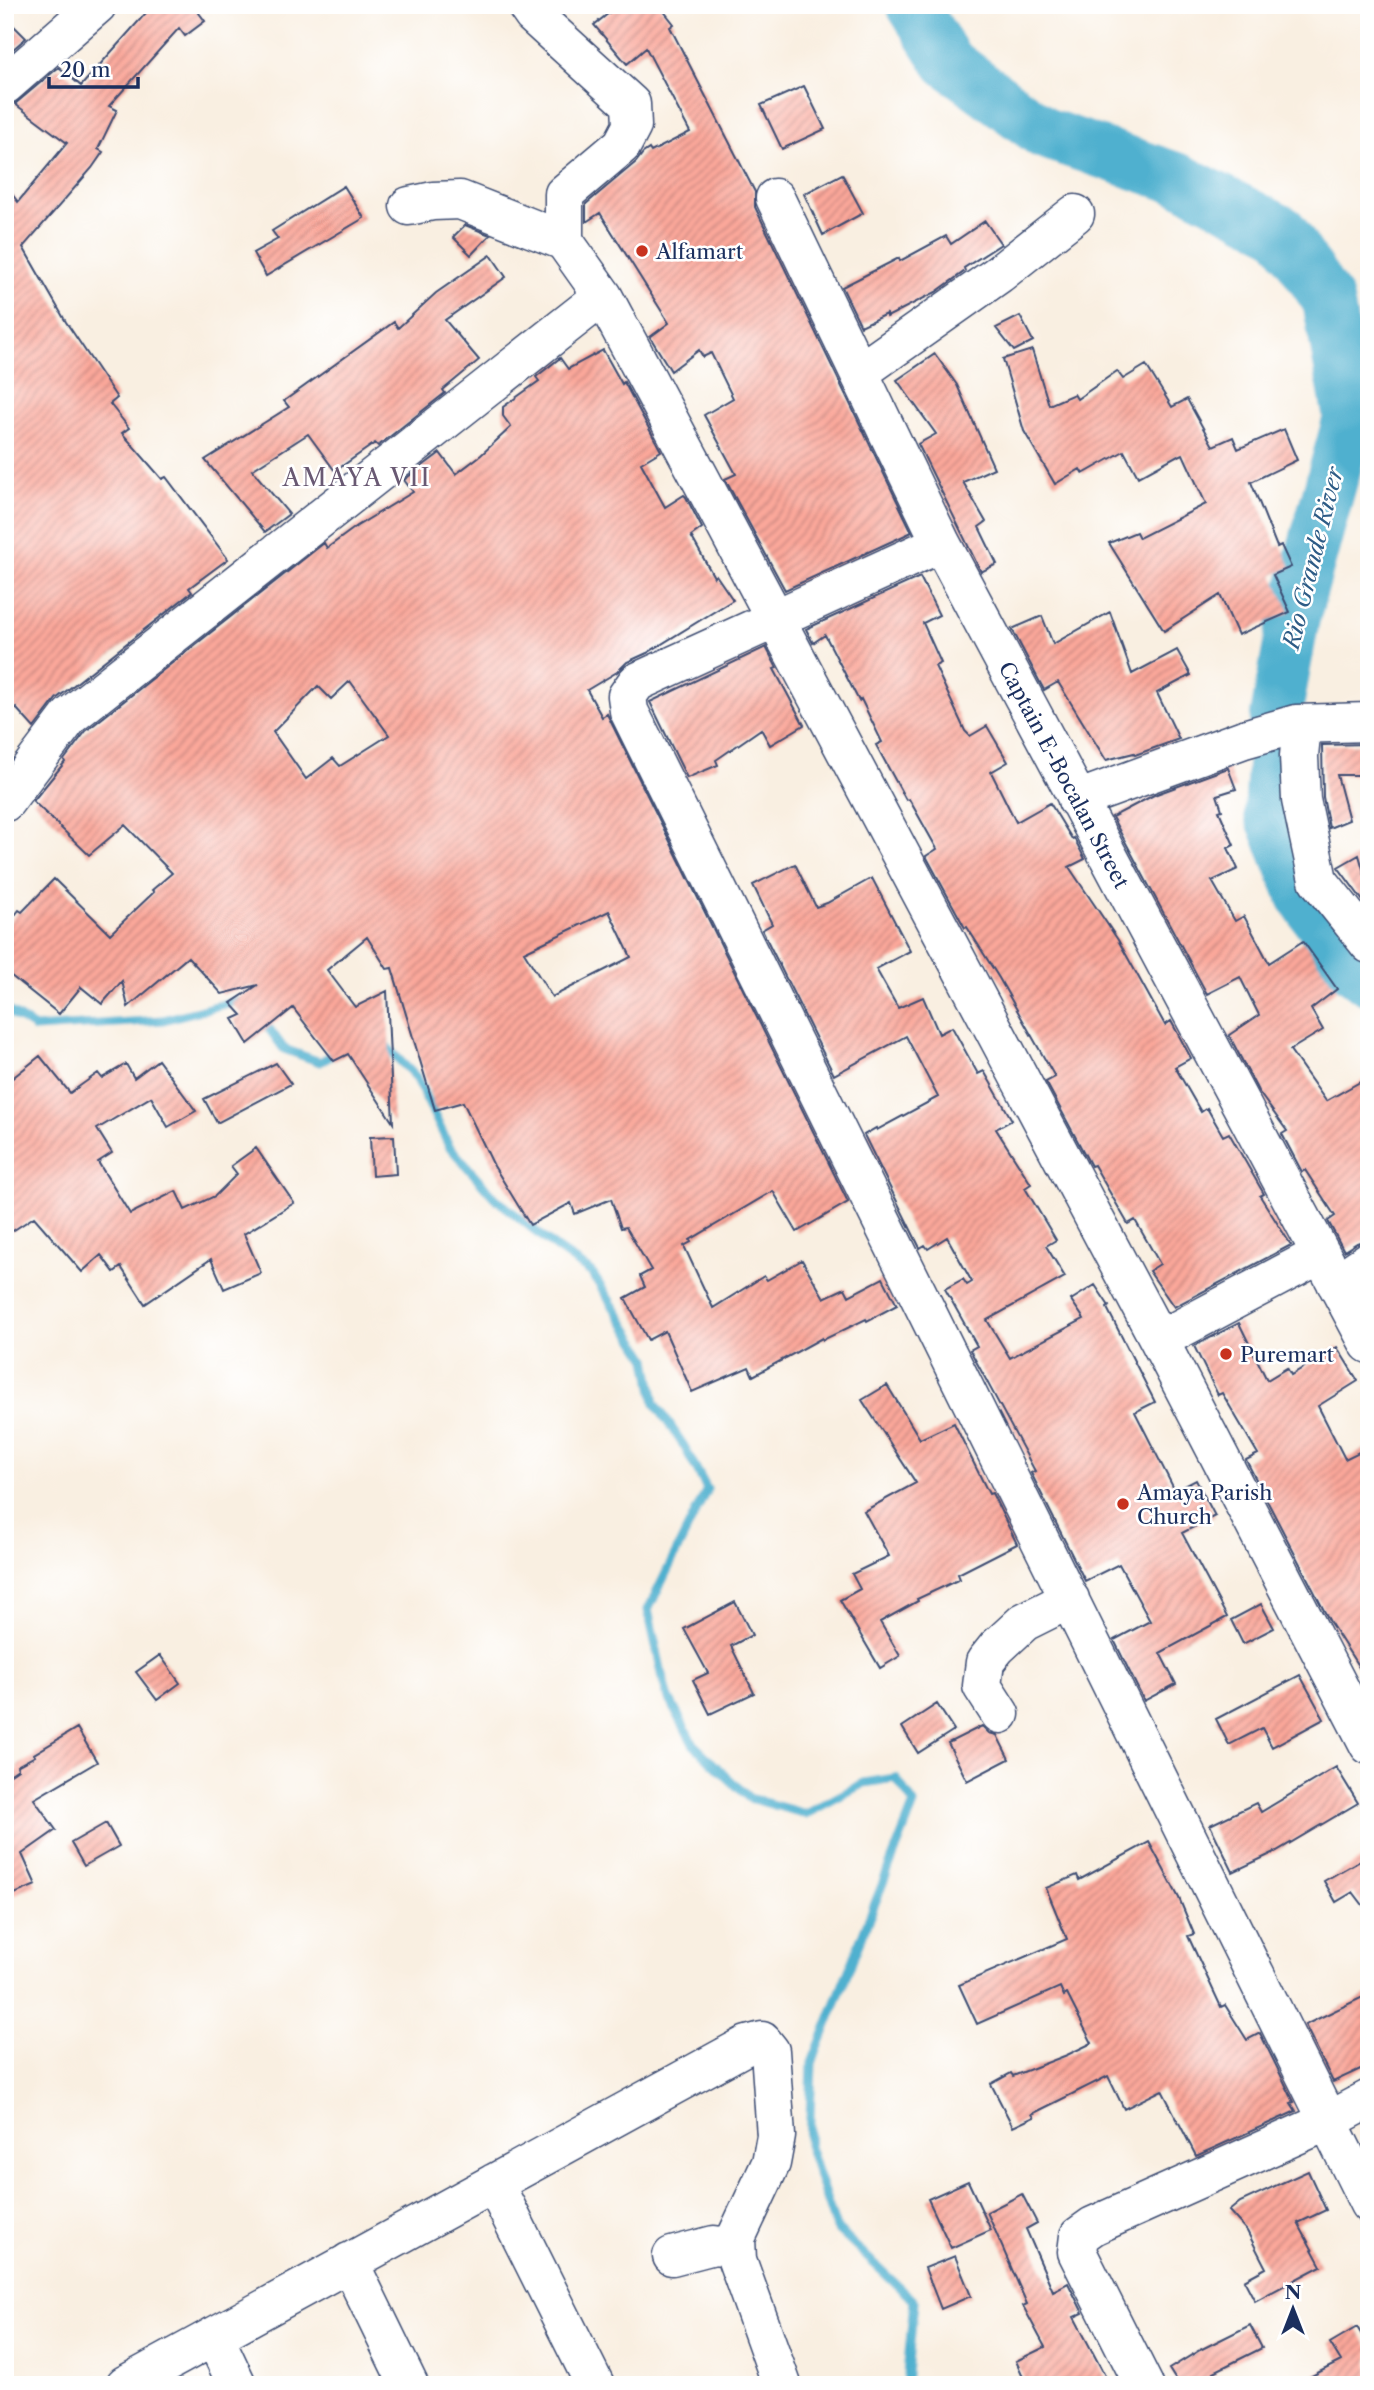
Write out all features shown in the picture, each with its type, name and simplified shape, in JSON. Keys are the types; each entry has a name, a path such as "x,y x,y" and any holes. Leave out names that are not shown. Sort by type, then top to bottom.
{"street":[{"path":"5,85 97,5"},
{"path":"526,5 533,15 631,104 632,126 622,145 564,194 564,242"},
{"name":"Captain E-Bocalan Street","path":"775,198 941,543 1369,1344"},
{"path":"409,206 433,201 460,200 564,242 603,296 1159,1340 1369,1745"},
{"path":"860,372 999,274 1075,214"},
{"path":"5,802 70,716 603,296"},
{"path":"941,543 637,682 627,696 629,711 1369,2204"},
{"path":"1077,800 1244,739 1299,724 1369,722"},
{"path":"1299,724 1301,800 1318,880 1369,944"},
{"path":"1159,1340 1328,1268 1369,1261"},
{"path":"1000,1714 982,1686 985,1662 1024,1622 1069,1600"},
{"path":"125,2385 747,2045 762,2041 769,2052 776,2136 771,2163 736,2238 736,2248 737,2260 782,2385"},
{"path":"1144,2385 1077,2252 1079,2236 1093,2226 1328,2121 1369,2099"},
{"path":"494,2182 595,2385"},
{"path":"672,2256 714,2245 736,2248"},
{"path":"349,2263 409,2385"},
{"path":"214,2336 237,2385"}],"building":[{"path":"153,5 199,5 196,9 205,21 185,36 179,28 109,106 117,110 98,149 103,152 23,247 66,322 117,398 110,404 129,428 122,433 162,479 166,477 228,559 189,588 192,592 56,699 34,728 16,708 5,717 5,185 18,202 67,143 15,104 59,67 81,86"},
{"path":"619,5 659,5 674,24 670,27 755,192 755,207 912,532 785,590 725,479 736,474 704,415 733,398 711,353 703,357 699,350 671,371 650,337 669,323 600,213 586,222 586,204 643,153 649,149 651,152 690,132 646,48 627,64 594,25"},
{"path":"5,17 26,38 5,56"},
{"path":"804,86 825,129 782,149 761,105"},
{"path":"842,174 863,213 823,235 804,194"},
{"path":"344,186 364,218 266,276 253,253 278,239 272,231"},
{"path":"985,221 1001,244 964,268 965,271 936,292 887,317 886,314 861,326 842,287 899,258 900,261 946,236 951,244"},
{"path":"465,225 490,235 471,255 453,237"},
{"path":"491,255 506,277 445,320 479,360 443,390 445,393 378,446 375,443 335,471 308,434 252,470 289,514 265,532 205,460 289,407 284,401 394,322 398,328 436,293"},
{"path":"1020,316 1033,341 1014,351 996,328"},
{"path":"603,350 622,384 624,382 661,451 641,463 665,507 684,495 686,497 702,528 691,536 714,577 716,575 733,600 647,653 627,662 617,672 587,690 602,717 607,714 848,1202 797,1232 773,1191 684,1246 713,1308 764,1276 767,1280 802,1260 824,1298 845,1288 849,1296 883,1278 897,1305 867,1321 866,1319 823,1340 822,1338 753,1376 749,1367 692,1392 665,1331 648,1340 625,1298 645,1287 640,1276 651,1270 626,1227 621,1228 611,1199 575,1214 571,1203 530,1225 494,1166 463,1102 435,1110 392,968 387,969 367,937 327,970 355,1007 387,991 393,1123 348,1054 334,1061 293,1008 248,1044 233,1019 242,1015 231,1003 258,985 222,994 188,957 128,1007 122,981 102,1004 81,987 59,1014 5,971 5,928 19,910 22,912 54,879 110,934 172,873 125,825 89,855 33,801 86,731 324,543 327,548 413,492 404,480 440,453 456,474 511,427 503,416 503,407 539,381 536,377 560,358 568,369","holes":["350,681 389,735 340,766 333,758 306,779 273,732 318,686 331,699","609,911 631,957 552,997 524,952"]},
{"path":"1032,350 1049,405 1074,394 1077,399 1117,371 1123,379 1146,365 1172,407 1187,399 1213,446 1233,437 1238,449 1284,429 1297,460 1251,482 1277,547 1281,545 1291,567 1273,575 1290,612 1238,635 1220,595 1164,631 1109,543 1136,532 1139,538 1206,504 1183,454 1138,477 1124,451 1083,474 1080,469 1055,484 1024,431 1003,359"},
{"path":"935,354 957,385 994,468 963,482 986,522 979,527 997,564 981,572 918,444 936,434 897,380"},
{"path":"920,577 939,615 923,623 941,663 935,666 965,731 970,736 987,726 1008,762 991,772 1016,822 1050,803 1072,839 1074,838 1085,859 1069,867 1118,940 1165,1025 1171,1021 1191,1058 1175,1067 1201,1112 1207,1108 1223,1136 1229,1133 1264,1194 1260,1196 1291,1245 1174,1307 1149,1271 1160,1264 1135,1220 1128,1224 1094,1165 1091,1166 1046,1082 1055,1077 999,978 967,927 965,928 926,856 937,849 876,745 882,742 861,699 859,701 825,635 813,643 806,629"},
{"path":"1110,612 1132,674 1177,650 1191,675 1157,693 1179,739 1135,755 1134,753 1106,760 1058,682 1044,690 1012,629 1042,616 1053,644"},
{"path":"766,647 777,668 774,669 804,725 770,745 761,729 716,760 718,765 687,778 650,702"},
{"path":"1369,744 1369,775 1337,775 1349,820 1329,828 1323,797 1322,745"},
{"path":"1228,768 1236,789 1217,795 1222,810 1219,811 1234,845 1228,848 1238,869 1212,881 1235,921 1244,916 1269,963 1303,941 1337,989 1311,1009 1323,1030 1290,1050 1326,1101 1369,1077 1369,1239 1344,1251 1328,1221 1335,1216 1305,1170 1302,1172 1282,1134 1287,1131 1258,1091 1229,1035 1259,1015 1240,977 1207,994 1112,817 1154,795"},
{"path":"1359,855 1369,890 1369,909 1338,867"},
{"path":"795,864 816,907 872,878 910,951 876,969 898,1008 923,997 939,1034 952,1027 978,1074 984,1071 1012,1120 996,1129 1031,1184 1025,1188 1056,1240 1046,1246 1065,1277 987,1320 1010,1358 1084,1319 1071,1300 1095,1285 1109,1306 1107,1308 1155,1402 1135,1412 1175,1491 1196,1480 1215,1516 1182,1533 1227,1617 1160,1653 1176,1684 1144,1701 1114,1640 1150,1621 1119,1564 1085,1581 1031,1473 1035,1471 970,1350 977,1346 945,1289 963,1279 967,1285 972,1282 947,1237 928,1249 925,1245 920,1248 864,1135 938,1097 906,1036 834,1075 762,930 772,924 753,885"},
{"path":"40,1056 70,1093 98,1073 102,1078 126,1064 134,1078 158,1060 196,1111 168,1127 151,1097 97,1129 112,1153 98,1162 130,1214 176,1191 185,1210 215,1196 237,1174 231,1166 256,1148 294,1203 244,1234 261,1273 224,1289 211,1259 145,1304 121,1267 114,1272 101,1255 82,1272 34,1217 5,1236 5,1084"},
{"path":"276,1063 291,1084 217,1123 204,1099"},
{"path":"394,1136 396,1174 372,1176 370,1137"},
{"path":"1239,1323 1267,1380 1287,1368 1291,1375 1337,1347 1358,1381 1318,1406 1345,1459 1369,1447 1369,1683 1330,1622 1246,1460 1258,1454 1222,1393 1218,1395 1194,1346"},
{"path":"887,1385 920,1439 954,1423 1017,1544 958,1574 960,1579 917,1599 918,1601 880,1622 900,1656 880,1668 840,1600 860,1589 852,1574 889,1556 864,1511 916,1483 862,1400"},
{"path":"735,1602 752,1635 731,1646 754,1693 710,1714 693,1680 708,1673 684,1629"},
{"path":"1261,1604 1274,1628 1243,1644 1231,1620"},
{"path":"160,1655 180,1683 157,1700 136,1672"},
{"path":"1300,1675 1324,1719 1272,1747 1262,1728 1229,1745 1216,1719"},
{"path":"937,1704 954,1730 918,1753 902,1727"},
{"path":"982,1726 989,1733 997,1735 1009,1759 967,1781 948,1743"},
{"path":"77,1728 97,1762 34,1799 56,1830 22,1854 36,1885 5,1898 5,1778 18,1769 17,1766 35,1756 34,1754"},
{"path":"1336,1767 1358,1803 1275,1852 1233,1872 1210,1825 1256,1803 1261,1812"},
{"path":"106,1823 119,1846 84,1866 71,1843"},
{"path":"1149,1842 1179,1898 1194,1934 1188,1936 1221,2007 1225,2005 1247,2040 1260,2033 1296,2111 1196,2156 1162,2090 1124,2109 1108,2076 1032,2114 1034,2117 1013,2127 991,2084 1011,2073 1013,2076 1092,2043 1067,1994 1064,1996 1060,1987 977,2024 959,1985 1067,1939 1046,1888 1077,1875 1079,1880"},
{"path":"1369,1855 1369,1913 1353,1892 1336,1902 1324,1881"},
{"path":"1369,1994 1369,2065 1333,2082 1305,2025"},
{"path":"1308,2171 1326,2210 1298,2223 1321,2266 1255,2301 1244,2280 1266,2268 1247,2231 1229,2211 1240,2202"},
{"path":"968,2181 991,2230 951,2248 928,2199"},
{"path":"1022,2194 1037,2223 1026,2229 1053,2291 1068,2283 1083,2313 1074,2317 1110,2385 1027,2385 1016,2361 1045,2347 1023,2306 1027,2304 987,2212"},
{"path":"955,2256 971,2296 941,2309 925,2268"},
{"path":"1250,2325 1262,2348 1214,2372 1216,2375 1201,2385 1179,2385 1169,2369"},
{"path":"1357,2327 1369,2347 1369,2385 1294,2385 1341,2361 1330,2343"}],"waterway":[{"name":"Rio Grande River","path":"912,5 948,62 1044,133 1179,179 1282,231 1328,301 1349,418 1294,618 1276,716 1270,814 1303,896 1349,965 1369,980"},
{"path":"5,1009 35,1028 163,1020 236,1001 243,1005"},
{"path":"262,1019 284,1049 320,1062 340,1051"},
{"path":"382,1042 416,1077 449,1146 494,1197 556,1248 592,1273 647,1359 655,1403 684,1446 707,1489 648,1610 666,1692 693,1744 749,1798 806,1814 864,1783 896,1778 914,1804 812,2063 809,2147 836,2228 914,2301 906,2385"}],"place":[{"name":"Alfamart","path":"642,251"},
{"name":"Puremart","path":"1226,1354"},
{"name":"Amaya Parish Church","path":"1123,1504"}],"district":[{"name":"AMAYA VII","path":"357,477"}]}
